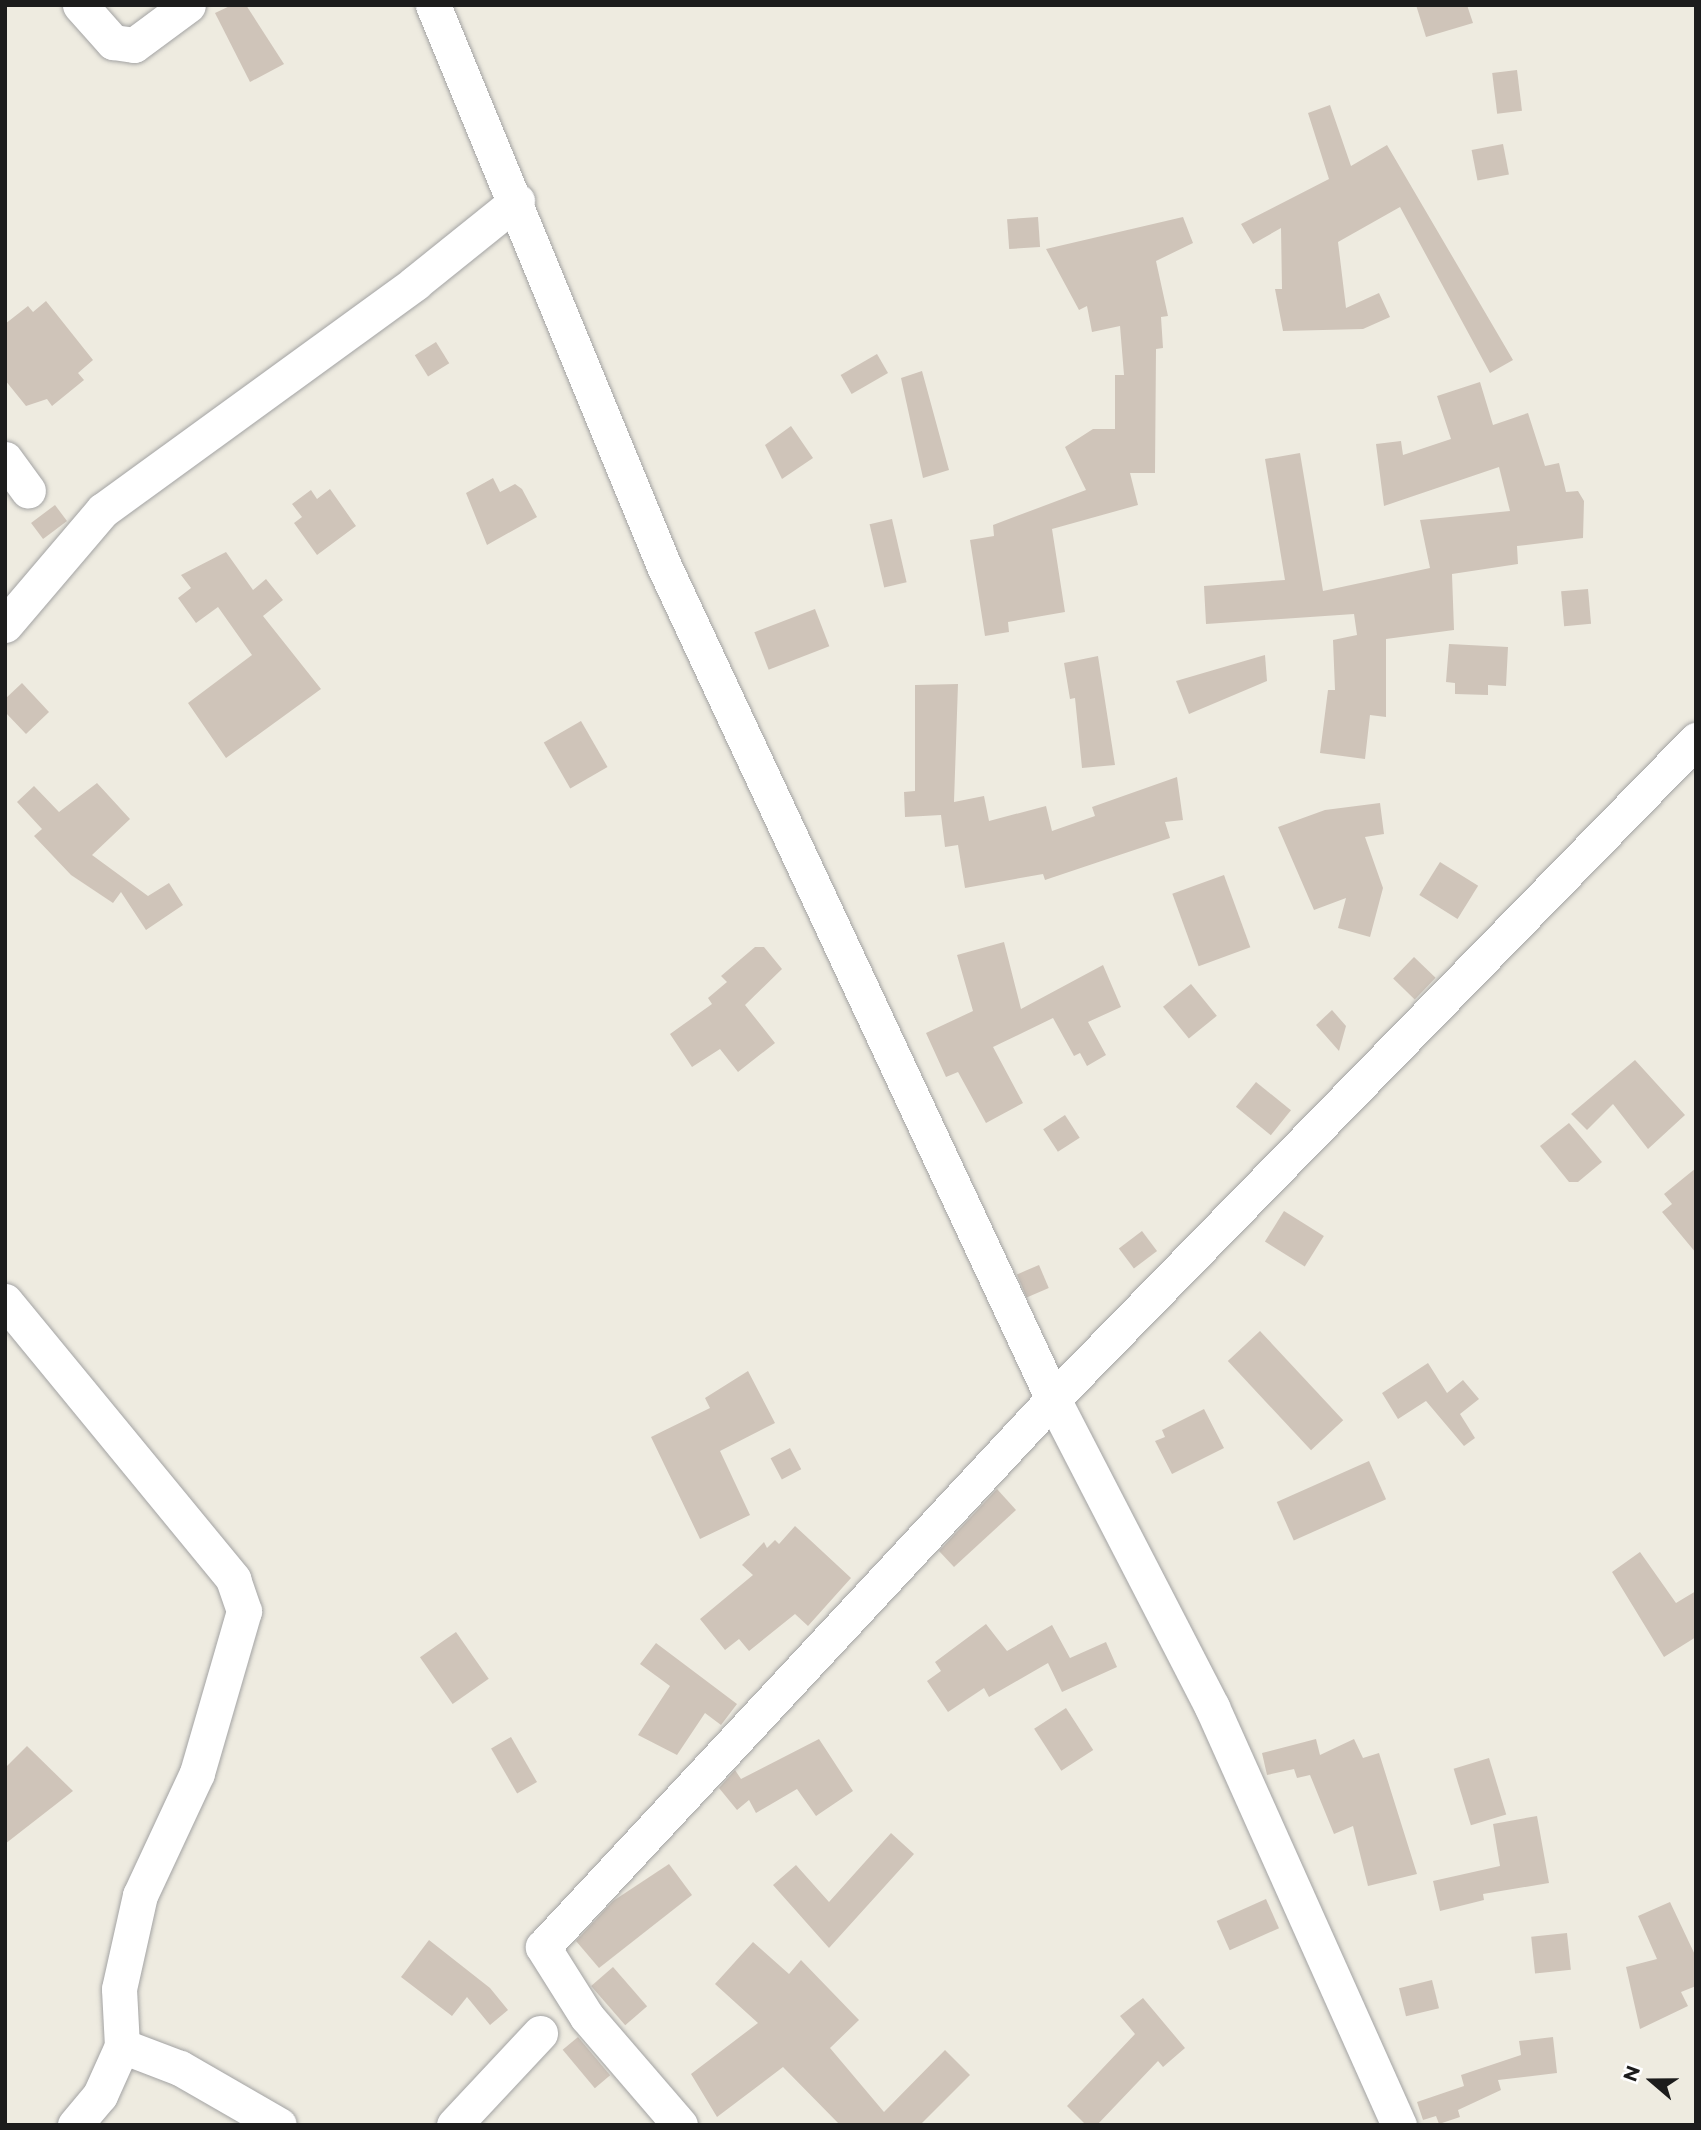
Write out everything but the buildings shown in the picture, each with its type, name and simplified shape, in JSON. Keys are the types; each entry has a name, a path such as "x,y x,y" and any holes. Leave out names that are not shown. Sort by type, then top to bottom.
{"street":[{"path":"80,5 113,42 134,45 188,5"},
{"path":"433,5 517,201 664,566 1053,1399 1212,1707 1378,2086 1399,2125"},
{"path":"5,625 103,510 415,284 517,201"},
{"path":"5,459 28,491"},
{"path":"680,2125 587,2017 543,1947 1053,1399 1696,740"},
{"path":"5,1301 233,1579 244,1611 197,1773 141,1895 118,1989 122,2046 100,2095 75,2125"},
{"path":"454,2125 540,2033"},
{"path":"122,2046 180,2068 279,2125"},
{"path":"1370,2125 1378,2086"}]}
